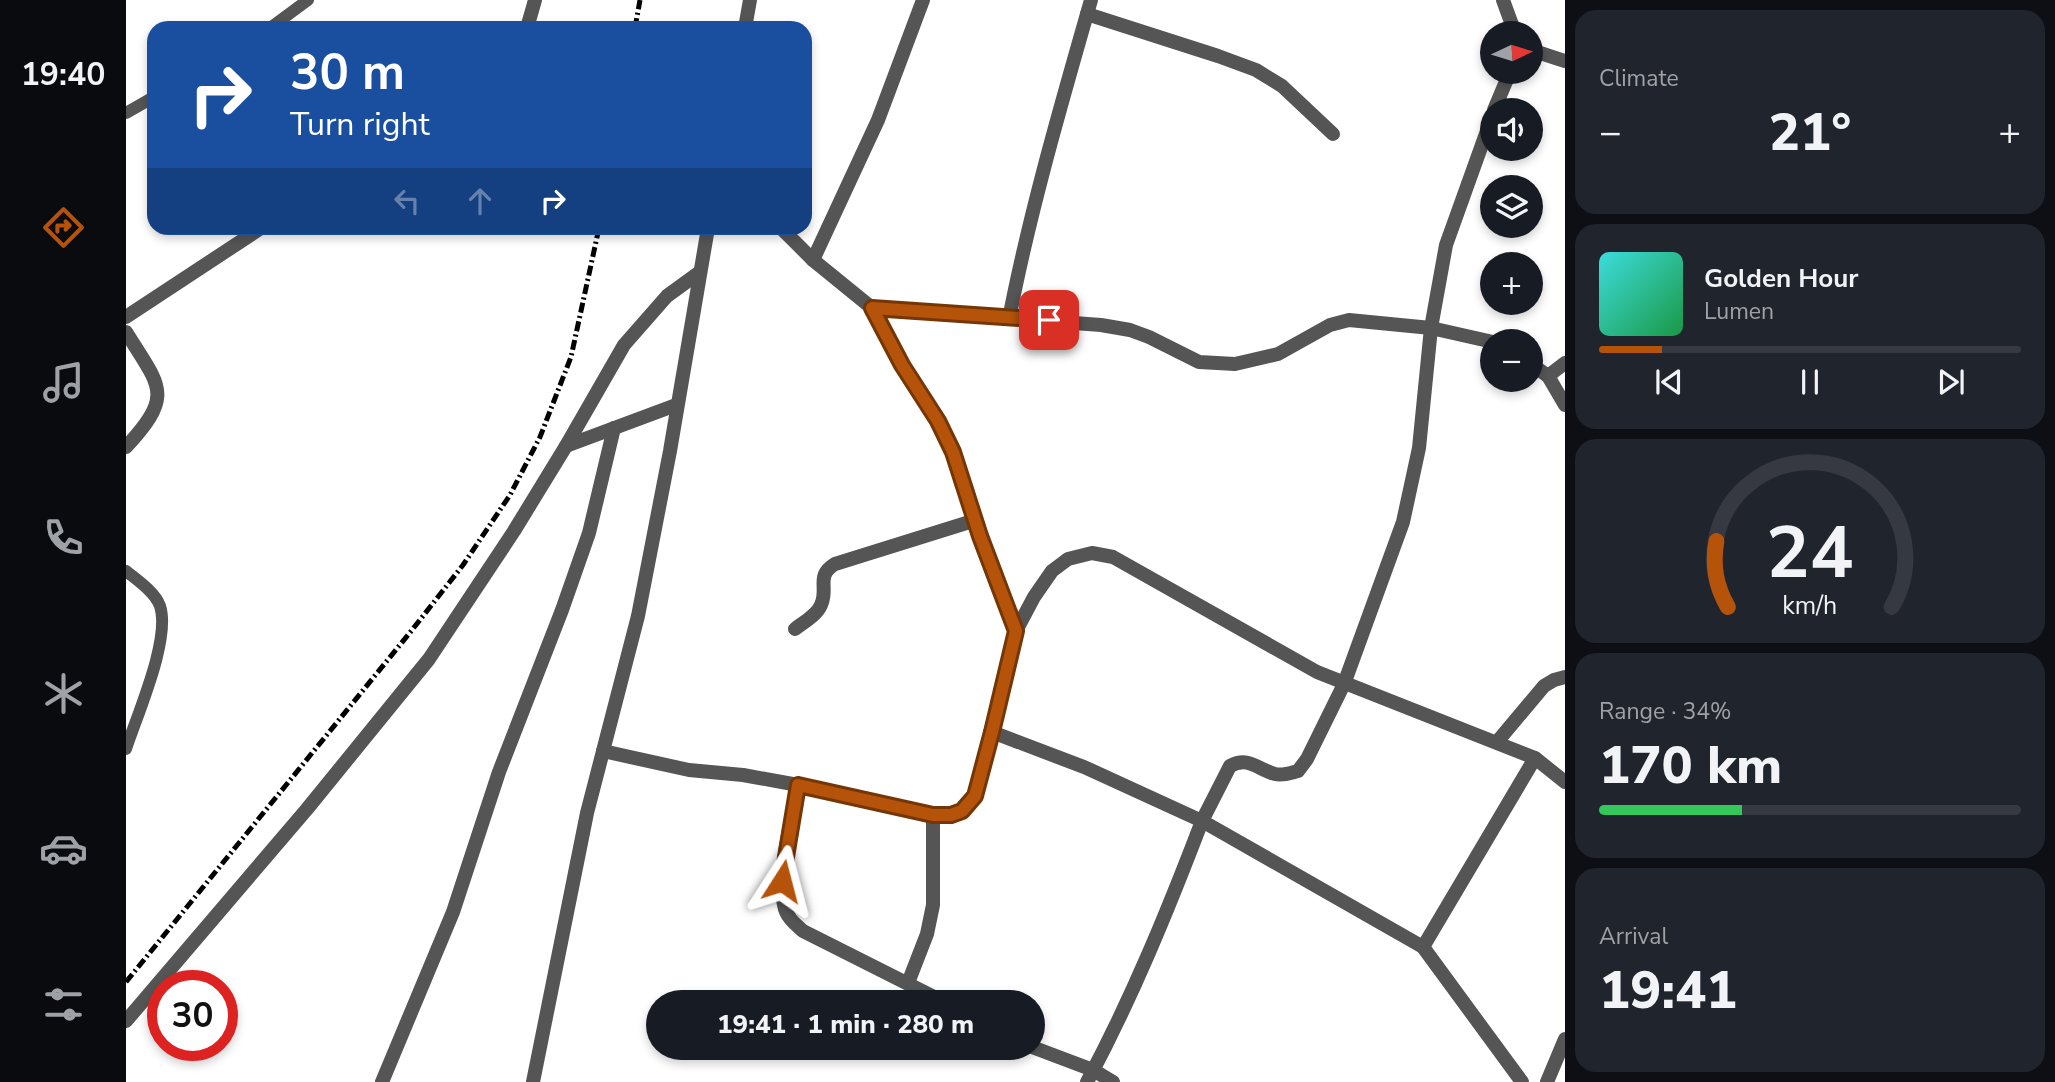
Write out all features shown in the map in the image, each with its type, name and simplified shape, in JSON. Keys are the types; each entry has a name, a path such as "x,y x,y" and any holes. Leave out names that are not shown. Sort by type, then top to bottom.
{"street":[{"path":"533,21 536,0"},
{"path":"746,21 750,0"},
{"path":"813,260 878,120 923,0"},
{"path":"1506,2 1512,21"},
{"path":"1009,319 1042,177 1089,7 1256,70 1282,86 1333,134"},
{"path":"1544,54 1565,61"},
{"path":"1090,1076 1169,909 1202,821 1230,766 1248,761 1277,775 1298,771 1307,759 1344,684 1403,522 1419,448 1432,328 1446,246 1480,149"},
{"path":"126,317 250,235"},
{"path":"533,1082 587,813 638,617 670,451 707,235"},
{"path":"788,235 813,260 872,308 902,365 938,421 953,452 1016,631"},
{"path":"126,1021 307,809 429,659 514,531 624,345 667,296 700,272"},
{"path":"872,308 1069,321 1130,330 1199,362 1235,364 1278,354 1330,325 1349,320 1432,328 1480,339"},
{"path":"126,332 153,375 158,402 145,426 126,447"},
{"path":"1548,376 1565,363"},
{"path":"1543,372 1548,376 1565,405"},
{"path":"566,446 676,405"},
{"path":"382,1082 453,912 499,772 562,610 589,533 614,428"},
{"path":"795,629 818,611 823,599 825,571 835,564 976,520"},
{"path":"603,751 689,770 743,775 798,785 933,815 951,815 962,811 975,796 1016,631 1052,571 1068,559 1092,553 1113,557 1317,672 1535,758 1565,782"},
{"path":"1497,742 1544,686 1565,677"},
{"path":"992,732 1084,768 1202,821 1423,947 1522,1082"},
{"path":"1423,947 1535,758"},
{"path":"798,785 782,881 784,906 791,920 803,931 921,990"},
{"path":"908,983 927,934 933,905 933,815"},
{"path":"1547,1082 1565,1039"},
{"path":"1045,1054 1090,1076 1114,1082"}],"lane":[{"path":"280,21 308,0"},
{"path":"126,113 147,101"},
{"path":"126,571 160,605 162,622 162,642 126,749"}],"railway":[{"path":"636,21 640,0"},
{"path":"126,982 412,630 463,565 510,495 540,437 571,357 597,235"}],"route":[{"path":"782,881 798,785 933,815 951,815 962,811 975,796 1016,631 999,591 953,452 938,421 902,365 872,308 1049,320"}]}
